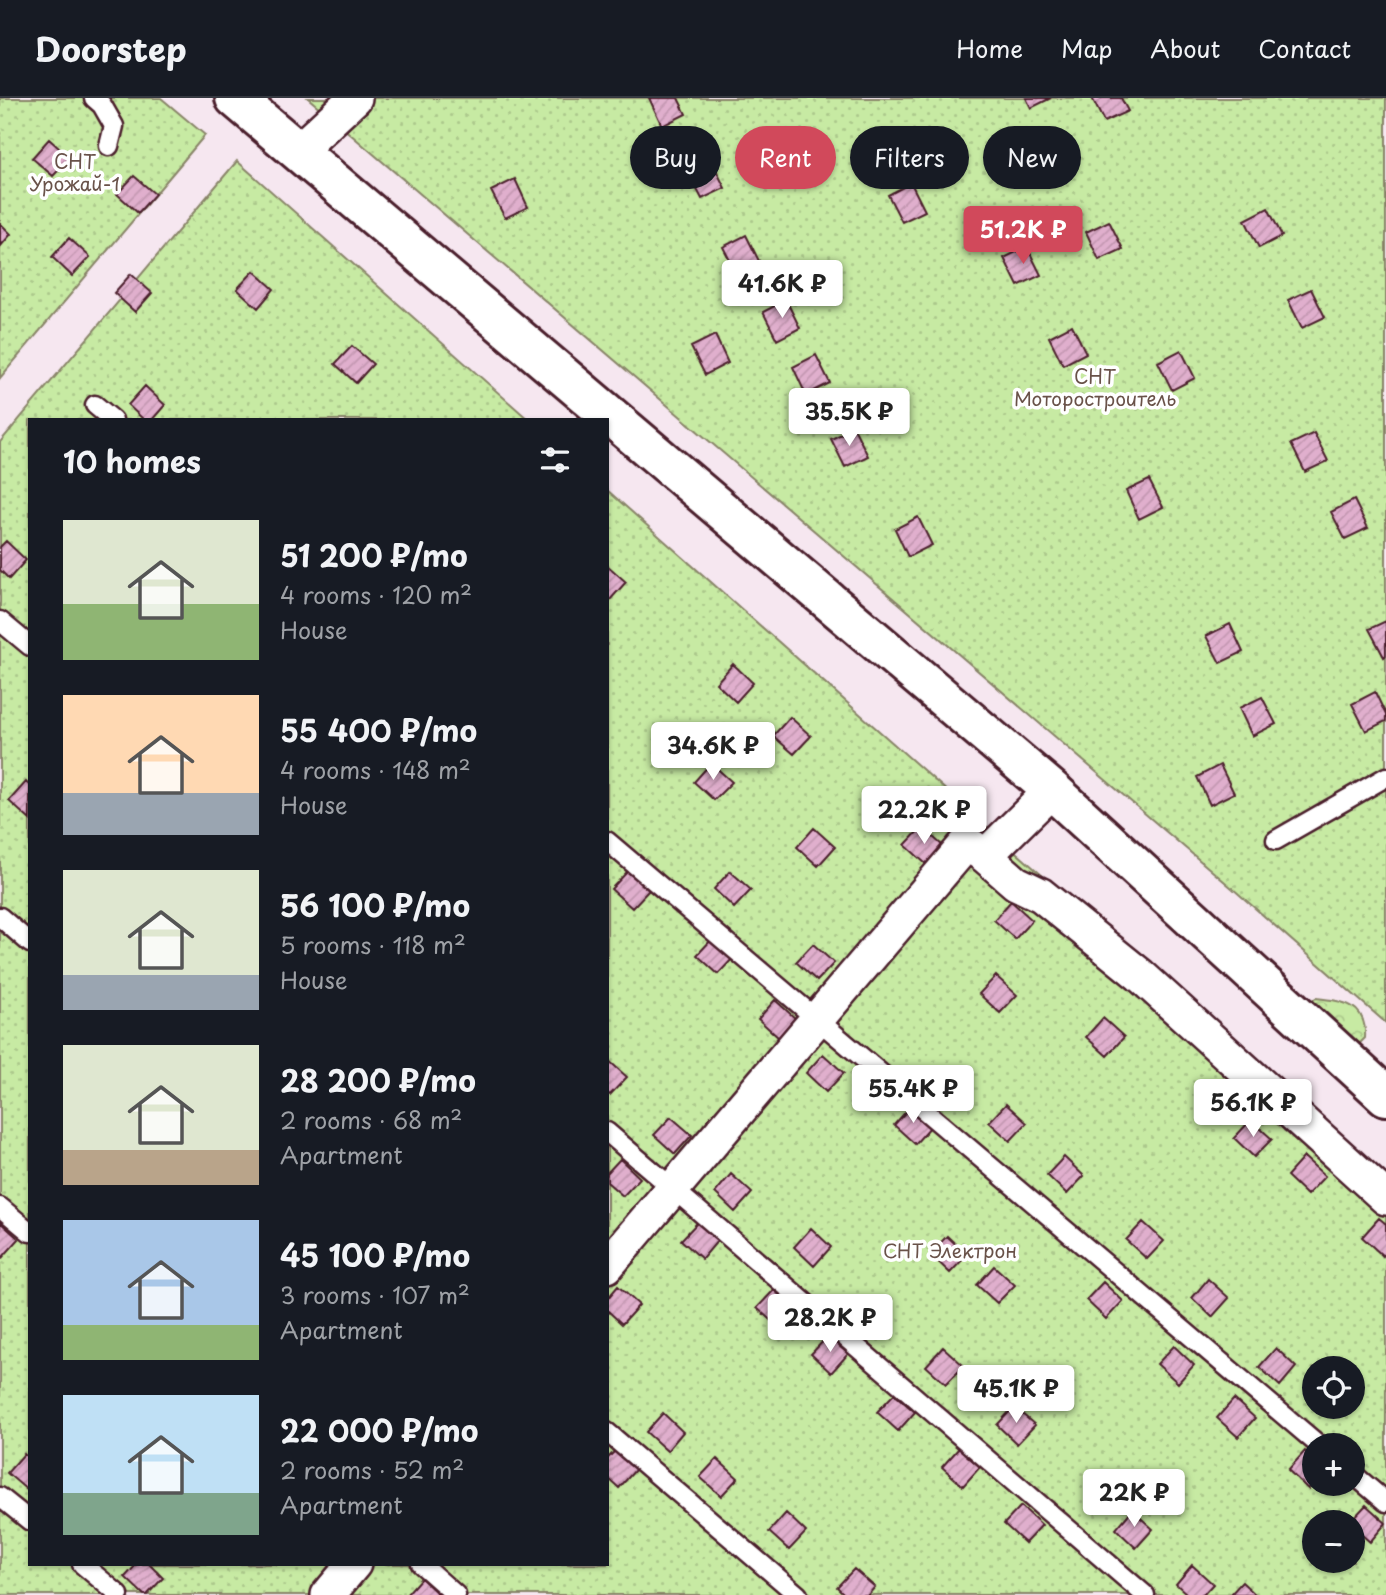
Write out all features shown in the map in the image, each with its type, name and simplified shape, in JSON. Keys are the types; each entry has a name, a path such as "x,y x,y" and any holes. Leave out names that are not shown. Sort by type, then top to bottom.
{"street":[{"path":"235,98 1052,790 1386,1096"},
{"path":"299,150 355,98"},
{"path":"985,856 1052,790"},
{"path":"609,1264 967,843 1016,883 1041,895 1140,975 1386,1198"},
{"path":"328,1595 352,1566"}],"lane":[{"path":"94,98 103,105 114,125 109,146"},
{"path":"95,405 111,418"},
{"path":"0,621 28,644"},
{"path":"1276,840 1386,777"},
{"path":"609,843 1305,1433"},
{"path":"0,918 28,941"},
{"path":"609,1134 1145,1595"},
{"path":"0,1207 28,1230"},
{"path":"609,1434 798,1595"},
{"path":"1365,1484 1386,1502"},
{"path":"0,1497 28,1519"},
{"path":"84,1566 119,1595"},
{"path":"423,1566 456,1595"}],"green space":[{"name":"СНТ Урожай-1","path":"0,98 161,98 205,135 0,378"},
{"name":"СНТ Моторостроитель","path":"308,98 1386,98 1386,1023 1232,888"},
{"name":"СНТ Электрон","path":"237,161 527,418 28,418 28,1566 609,1566 609,492 1386,1180 1386,1595 0,1595 0,442"},
{"path":"1316,998 1352,1006 1362,1018 1365,1038 1357,1046 1310,1001"}],"building":[{"path":"649,98 678,98 686,114 662,126"},
{"path":"1026,98 1051,98 1031,108"},
{"path":"1092,98 1121,98 1128,111 1104,122"},
{"path":"49,139 70,158 53,176 32,158"},
{"path":"134,176 155,194 138,213 117,194"},
{"path":"515,179 528,207 505,218 491,191"},
{"path":"721,180 725,188 702,199 697,189 721,189"},
{"path":"900,189 914,189 925,211 902,222 888,195"},
{"path":"1268,208 1282,236 1259,248 1245,220"},
{"path":"1109,221 1123,249 1099,260 1086,232"},
{"path":"0,223 11,234 0,247"},
{"path":"746,235 760,263 737,274 723,247"},
{"path":"69,238 90,257 72,276 52,257"},
{"path":"1027,247 1041,275 1018,286 1004,258"},
{"path":"254,271 274,289 258,308 237,289"},
{"path":"131,274 152,293 135,312 114,293"},
{"path":"1311,289 1325,317 1302,328 1288,300"},
{"path":"786,300 800,328 777,340 763,312"},
{"path":"1072,325 1086,353 1063,365 1049,337"},
{"path":"715,335 728,363 705,375 691,347"},
{"path":"352,346 373,364 356,383 335,364"},
{"path":"1181,350 1195,378 1172,390 1158,362"},
{"path":"816,355 830,383 806,395 793,367"},
{"path":"145,386 165,405 154,418 142,418 128,405"},
{"path":"854,428 868,456 845,467 831,439"},
{"path":"1314,433 1328,461 1305,472 1291,444"},
{"path":"1149,480 1163,507 1139,519 1126,491"},
{"path":"1354,500 1368,528 1345,539 1331,512"},
{"path":"918,517 932,545 908,557 895,529"},
{"path":"6,541 26,560 9,579 0,570 0,547"},
{"path":"609,567 626,582 609,601"},
{"path":"1386,621 1386,655 1384,657 1369,629"},
{"path":"1230,624 1243,652 1220,663 1206,636"},
{"path":"733,664 753,683 736,702 716,683"},
{"path":"1375,692 1386,715 1386,721 1366,731 1352,704"},
{"path":"1262,697 1276,724 1252,736 1239,708"},
{"path":"790,717 811,736 794,754 773,736"},
{"path":"711,763 732,782 714,800 694,782"},
{"path":"1220,765 1234,793 1210,805 1197,777"},
{"path":"26,782 28,818 9,801"},
{"path":"922,827 943,846 926,864 905,845"},
{"path":"814,828 835,847 818,866 797,847"},
{"path":"628,871 649,890 632,908 611,889"},
{"path":"730,871 751,890 734,908 714,889"},
{"path":"1011,901 1032,920 1015,939 994,920"},
{"path":"714,937 735,956 718,974 697,955"},
{"path":"813,944 834,963 817,981 796,962"},
{"path":"996,976 1017,995 1000,1013 979,994"},
{"path":"775,1000 796,1019 779,1038 758,1019"},
{"path":"1103,1018 1124,1037 1107,1056 1086,1037"},
{"path":"823,1054 844,1073 826,1092 806,1073"},
{"path":"609,1061 627,1077 609,1094"},
{"path":"1006,1104 1027,1123 1010,1141 989,1122"},
{"path":"911,1106 932,1125 915,1144 894,1125"},
{"path":"671,1117 692,1135 675,1154 654,1135"},
{"path":"1251,1120 1272,1139 1254,1157 1234,1138"},
{"path":"1064,1157 1084,1176 1067,1194 1047,1175"},
{"path":"1304,1157 1325,1176 1307,1195 1287,1176"},
{"path":"620,1159 640,1178 623,1196 609,1184 609,1171"},
{"path":"731,1174 752,1193 735,1212 715,1193"},
{"path":"1379,1218 1386,1224 1386,1253 1383,1256 1362,1237"},
{"path":"0,1222 19,1239 2,1258 0,1256"},
{"path":"698,1222 718,1240 702,1259 681,1240"},
{"path":"1143,1222 1164,1241 1147,1259 1126,1240"},
{"path":"811,1228 831,1247 814,1266 794,1247"},
{"path":"947,1236 967,1255 950,1273 930,1254"},
{"path":"994,1266 1015,1285 997,1303 977,1285"},
{"path":"1208,1279 1229,1298 1212,1317 1192,1298"},
{"path":"1103,1282 1123,1301 1106,1319 1086,1300"},
{"path":"618,1286 639,1305 622,1324 609,1312 609,1297"},
{"path":"774,1290 794,1308 778,1327 757,1308"},
{"path":"828,1336 848,1354 831,1373 811,1354"},
{"path":"1174,1346 1194,1365 1178,1383 1157,1364"},
{"path":"943,1347 964,1366 946,1384 926,1366"},
{"path":"1276,1348 1296,1367 1280,1386 1259,1367"},
{"path":"894,1394 915,1412 898,1431 877,1412"},
{"path":"1234,1399 1255,1418 1238,1437 1217,1418"},
{"path":"1014,1407 1035,1425 1017,1444 997,1425"},
{"path":"663,1413 683,1432 667,1451 646,1432"},
{"path":"959,1448 980,1467 963,1486 942,1467"},
{"path":"616,1450 636,1469 619,1488 609,1479 609,1457"},
{"path":"24,1454 28,1457 28,1491 7,1473"},
{"path":"1302,1454 1302,1483 1288,1470"},
{"path":"717,1459 738,1478 721,1496 700,1477"},
{"path":"1366,1505 1386,1523 1370,1542 1365,1538 1365,1510 1361,1510"},
{"path":"1021,1506 1042,1525 1025,1543 1004,1524"},
{"path":"1132,1510 1153,1529 1136,1548 1116,1529"},
{"path":"786,1513 806,1532 789,1550 769,1532"},
{"path":"1192,1565 1213,1584 1203,1595 1188,1595 1176,1584"},
{"path":"135,1566 151,1566 163,1578 144,1595 125,1577"},
{"path":"854,1569 875,1587 868,1595 845,1595 837,1587"},
{"path":"421,1578 439,1595 406,1595"},
{"path":"1242,1582 1256,1595 1230,1595"}]}
